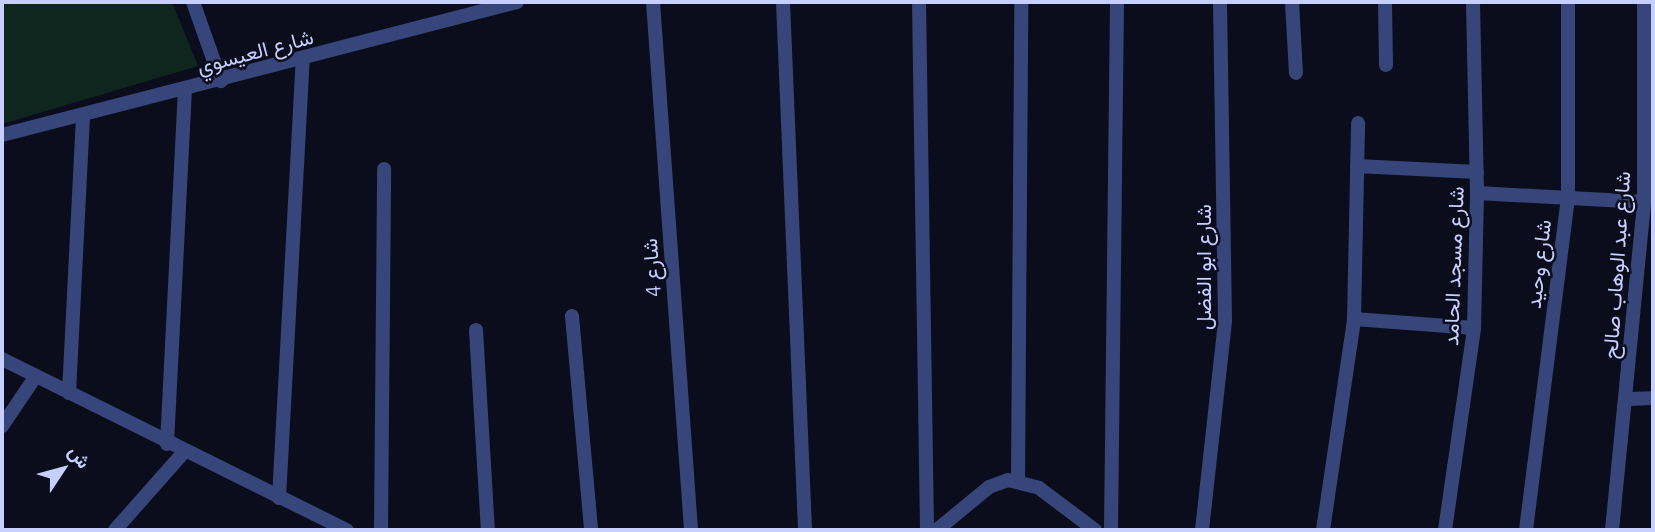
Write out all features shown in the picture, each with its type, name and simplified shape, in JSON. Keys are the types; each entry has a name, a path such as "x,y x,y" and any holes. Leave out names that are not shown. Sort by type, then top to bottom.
{"street":[{"path":"192,2 220,81"},
{"name":"شارع العيسوي","path":"2,135 185,91 517,2"},
{"name":"شارع 4","path":"653,2 691,530"},
{"path":"783,2 806,530"},
{"path":"919,2 927,530"},
{"path":"1018,481 1021,2"},
{"path":"1111,530 1117,2"},
{"name":"شارع ابو الفضل","path":"1202,530 1225,320 1220,2"},
{"path":"1292,2 1296,73"},
{"path":"1385,2 1387,65"},
{"name":"شارع مسجد الحامد","path":"1445,530 1474,328 1478,193 1473,2"},
{"name":"شارع وحيد","path":"1526,530 1568,198 1568,2"},
{"name":"شارع عبد الوهاب صالح","path":"1612,530 1646,261 1644,2"},
{"path":"279,498 303,60"},
{"path":"167,444 185,91"},
{"path":"69,393 83,117"},
{"path":"1323,530 1354,319 1358,123"},
{"path":"1357,166 1477,172"},
{"path":"381,530 384,169"},
{"path":"1478,193 1644,202"},
{"path":"572,316 592,530"},
{"path":"1354,319 1474,328"},
{"path":"476,330 488,530"},
{"path":"2,359 339,529"},
{"path":"2,426 36,376"},
{"path":"1628,399 1653,398"},
{"path":"115,530 184,452"},
{"path":"937,530 989,487 1018,481 1038,488 1095,530"},
{"path":"1053,501 1076,530"}],"green space":[{"path":"2,2 172,2 198,66 2,124"}]}
